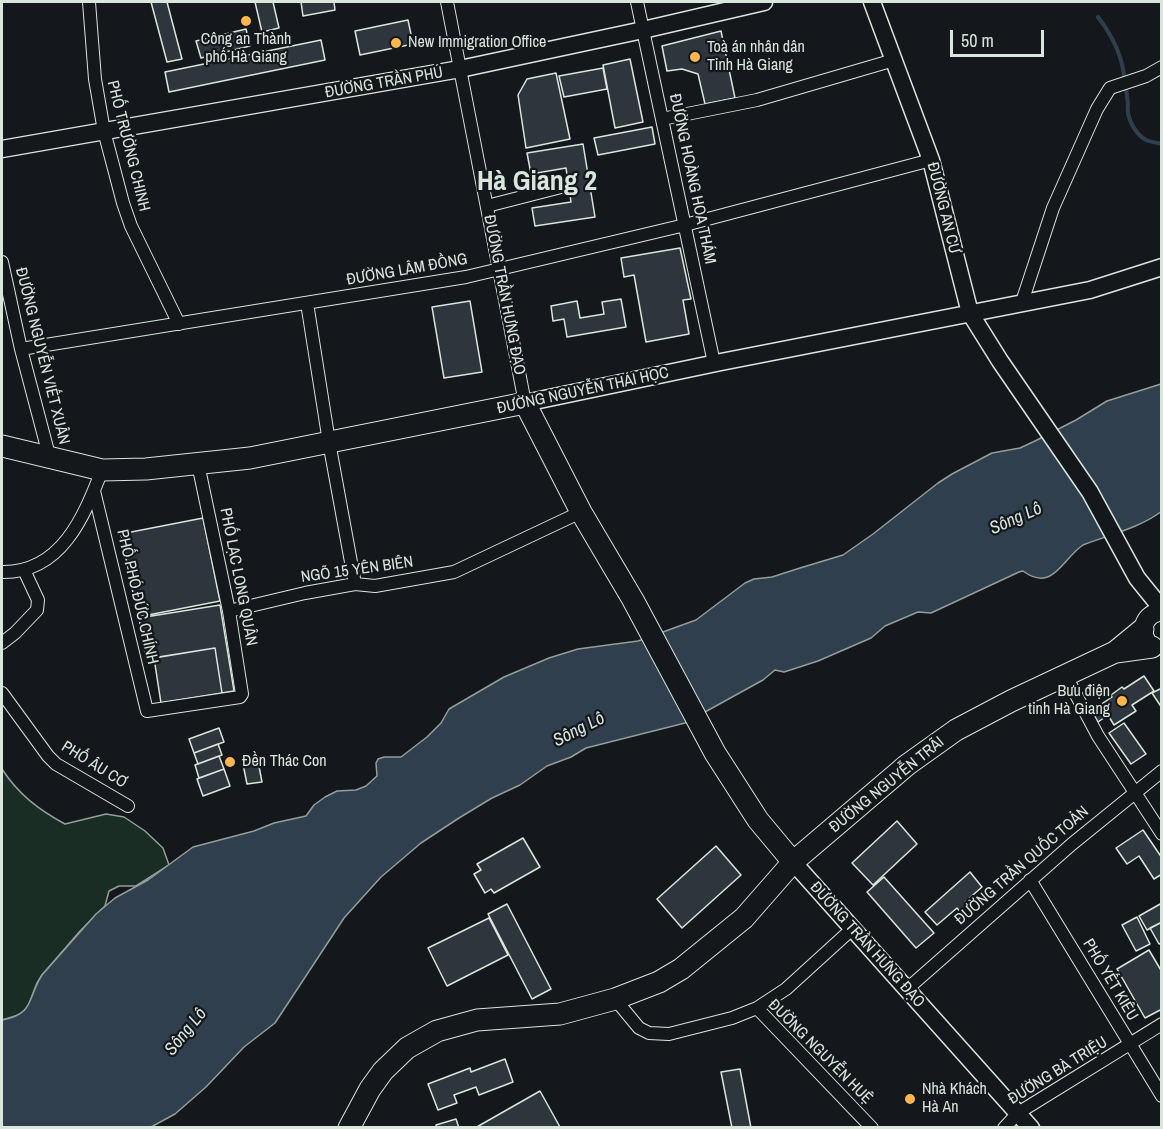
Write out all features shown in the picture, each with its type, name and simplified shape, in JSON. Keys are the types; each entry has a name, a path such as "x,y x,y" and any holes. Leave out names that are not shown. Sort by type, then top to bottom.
{"highway":[{"name":"ĐƯỜNG NGUYỄN THÁI HỌC","path":"2,446 102,470 198,464 250,458 525,403"},
{"name":"ĐƯỜNG TRẦN HƯNG ĐẠO","path":"525,403 581,512 633,600 715,753 758,820 793,862"},
{"name":"ĐƯỜNG NGUYỄN TRÃI","path":"349,1128 370,1089 383,1071 407,1048 437,1031 477,1020 560,1014 615,999 659,982 690,962 744,918 793,862 907,765 956,730 1065,674 1156,633"}],"main road":[{"name":"ĐƯỜNG TRẦN PHÚ","path":"2,149 460,69 764,2"},
{"name":"ĐƯỜNG AN CƯ","path":"872,2 931,160 970,313 1090,492 1137,578 1156,633"},
{"name":"ĐƯỜNG NGUYỄN THÁI HỌC","path":"525,403 714,363 1089,290 1161,267"},
{"name":"ĐƯỜNG TRẦN HƯNG ĐẠO","path":"793,862 1031,1128"}],"street":[{"name":"PHỐ TRƯỜNG CHINH","path":"89,2 95,79 104,131 131,226 179,324"},
{"name":"ĐƯỜNG TRẦN HƯNG ĐẠO","path":"447,2 525,403"},
{"name":"ĐƯỜNG HOÀNG HOA THÁM","path":"637,2 714,363"},
{"path":"662,119 757,100 894,60"},
{"path":"1022,302 1053,208 1097,110 1110,88 1146,76 1161,67"},
{"name":"ĐƯỜNG LÂM ĐỒNG","path":"21,350 466,277 684,225 931,160"},
{"path":"487,206 565,186"},
{"name":"ĐƯỜNG NGUYỄN VIẾT XUÂN","path":"2,262 21,350 50,459"},
{"path":"307,303 355,584"},
{"name":"PHỐ LẠC LONG QUÂN","path":"198,464 229,611 242,697"},
{"path":"2,572 24,570 38,565 57,551 83,516 102,470"},
{"name":"PHỐ PHÓ ĐỨC CHÍNH","path":"94,490 147,712 242,697"},
{"name":"NGÕ 15 YÊN BIÊN","path":"229,611 305,592 355,584 375,586 454,572 581,512"},
{"path":"2,643 37,610 38,600 24,570"},
{"path":"1065,674 1098,736 1161,834"},
{"name":"PHỐ ÂU CƠ","path":"2,693 56,764 128,806"},
{"name":"ĐƯỜNG TRẦN QUỐC TOẢN","path":"906,990 1030,880 1161,771"},
{"name":"PHỐ YẾT KIÊU","path":"1030,880 1161,1096"},
{"path":"757,1008 786,989 852,929"},
{"name":"ĐƯỜNG NGUYỄN HUỆ","path":"615,999 639,1028 649,1033 659,1034 697,1028 757,1008 872,1128"},
{"name":"ĐƯỜNG BÀ TRIỆU","path":"1004,1128 1018,1113 1161,1024"}],"green space":[{"path":"2,769 30,801 65,824 106,814 124,817 145,831 163,848 169,865 136,886 119,886 109,891 105,906 42,975 27,1009 19,1015 2,1020"}],"water":[{"name":"Sông Lô","path":"1161,384 1162,511 1153,517 1134,527 1083,545 1050,576 1033,577 1023,571 1019,572 931,613 918,612 885,626 871,638 818,661 784,672 775,670 763,680 685,723 586,748 571,757 547,766 520,785 492,798 459,818 421,843 381,877 344,918 275,1023 244,1047 206,1087 175,1114 151,1127 2,1127 2,1020 20,1014 25,1009 42,975 96,914 115,898 148,880 193,847 306,816 314,805 337,791 356,790 366,786 377,776 378,759 401,757 441,723 449,709 504,677 549,658 578,649 638,641 696,620 745,583 754,579 772,577 843,555 952,474 992,453 1020,448 1035,441 1107,401"}],"building":[{"path":"151,2 167,2 182,59 167,62"},
{"path":"255,2 273,2 279,28 262,32"},
{"path":"301,2 334,2 335,10 303,16"},
{"path":"408,20 413,44 360,55 355,31"},
{"path":"246,29 250,46 201,58 196,41"},
{"name":"Toà án nhân dân Tỉnh Hà Giang","path":"721,31 735,98 705,104 698,74 682,69 667,71 662,46"},
{"path":"321,40 325,60 169,92 165,72"},
{"path":"630,59 643,122 615,128 603,65"},
{"path":"603,68 607,89 564,97 559,76"},
{"path":"556,73 570,139 526,148 518,95 527,79"},
{"path":"652,127 655,144 598,155 594,138"},
{"path":"583,144 595,217 535,226 532,208 571,202 566,168 531,174 527,153"},
{"path":"680,248 691,299 683,300 689,334 646,342 634,275 624,277 621,258"},
{"path":"621,299 626,327 567,337 564,319 553,321 551,306 577,301 580,318 604,314 602,302"},
{"path":"470,301 482,372 444,378 432,307"},
{"path":"203,518 220,601 138,617 121,534"},
{"path":"220,605 234,691 222,693 215,648 146,659 139,618"},
{"path":"215,648 222,693 161,703 154,658"},
{"name":"Bưu điện tỉnh Hà Giang","path":"1144,676 1154,691 1132,705 1136,711 1114,725 1108,715 1098,722 1091,711 1122,687 1124,689"},
{"path":"1162,688 1162,708 1152,693"},
{"path":"1124,723 1146,754 1131,764 1109,733"},
{"path":"219,728 224,742 194,753 189,739"},
{"path":"218,744 222,755 198,764 194,753"},
{"path":"219,756 224,769 199,778 195,765"},
{"path":"257,756 262,782 247,784 242,759"},
{"path":"224,769 230,786 203,796 197,779"},
{"path":"897,821 917,844 873,885 852,863"},
{"path":"1143,830 1162,858 1162,874 1154,879 1139,856 1127,864 1116,848"},
{"path":"523,838 540,867 494,893 491,889 485,893 474,874 481,870 477,864"},
{"path":"716,846 741,875 682,928 657,899"},
{"path":"970,872 982,887 965,902 969,907 962,914 957,908 937,925 925,912"},
{"path":"884,877 934,933 916,948 867,892"},
{"path":"1162,903 1162,922 1147,930 1139,916"},
{"path":"507,904 551,989 532,999 488,914"},
{"path":"1137,917 1150,944 1136,951 1122,925"},
{"path":"489,918 508,955 447,986 428,948"},
{"path":"1162,922 1162,943 1159,944 1150,928"},
{"path":"1149,950 1162,972 1162,1009 1145,1018 1117,969"},
{"path":"505,1059 513,1082 479,1095 476,1087 454,1095 457,1103 438,1110 428,1084 470,1068 471,1072"},
{"path":"740,1069 751,1128 732,1128 721,1072"},
{"path":"540,1091 560,1127 475,1128"},
{"path":"456,1119 459,1128 437,1128 436,1125"}],"waterway":[{"path":"1098,17 1117,49 1125,80 1128,115 1132,125 1146,140 1162,144"}],"place":[{"name":"Công an Thành phố Hà Giang","path":"246,21"},
{"name":"New Immigration Office","path":"396,43"},
{"name":"Toà án nhân dân Tỉnh Hà Giang","path":"695,57"},
{"name":"Bưu điện tỉnh Hà Giang","path":"1122,701"},
{"name":"Đền Thác Con","path":"230,762"},
{"name":"Nhà Khách Hà An","path":"910,1099"}],"district":[{"name":"Hà Giang 2","path":"537,182"}]}
